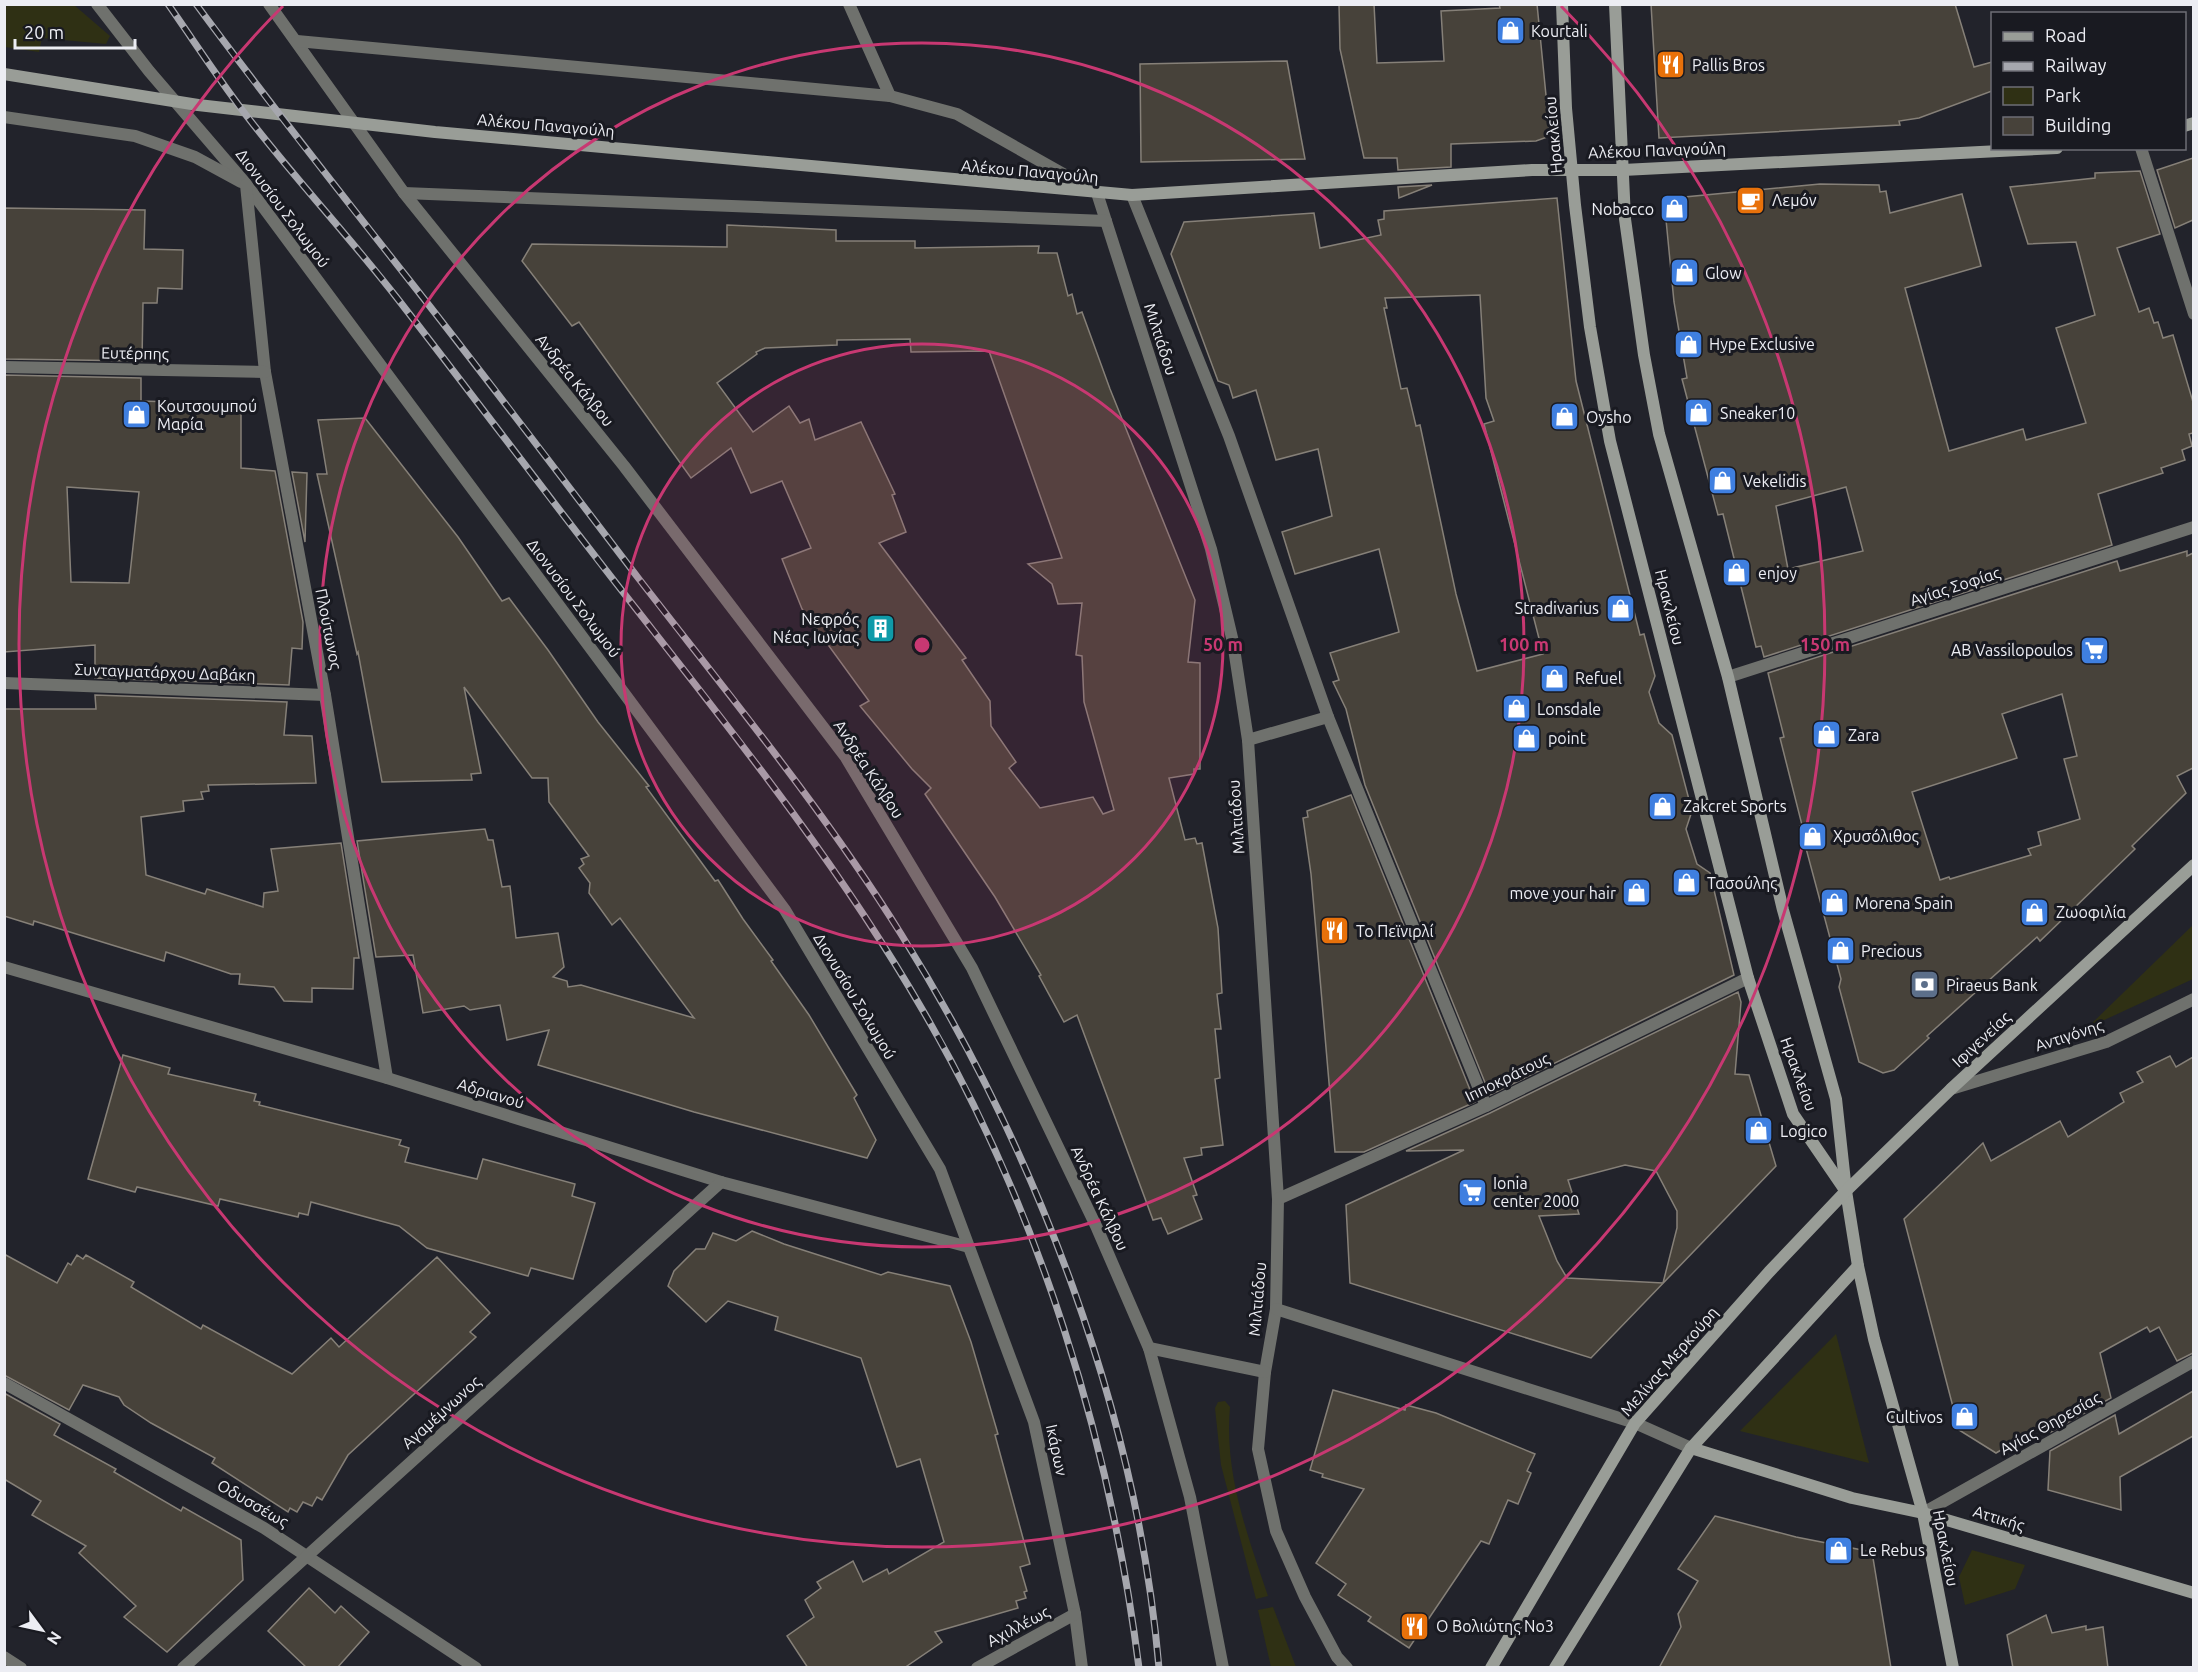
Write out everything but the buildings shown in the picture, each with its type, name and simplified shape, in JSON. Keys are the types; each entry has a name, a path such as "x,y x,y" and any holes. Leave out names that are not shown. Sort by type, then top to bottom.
{"street":[{"name":"Διονυσίου Σολωμού","path":"97,4 149,71 246,184 785,910 940,1169 969,1247"},
{"name":"Ανδρέα Κάλβου","path":"269,4 297,40 404,193 624,466 845,756 972,968 1097,1228 1149,1348 1190,1497 1223,1668"},
{"path":"849,4 890,96"},
{"name":"Ηρακλείου","path":"1562,4 1572,169 1590,327 1610,441 1748,978 1793,1114 1846,1191"},
{"name":"Ηρακλείου","path":"1615,4 1627,230 1644,355 1659,434 1728,677 1783,910 1836,1100 1846,1191 1858,1266 1874,1339 1923,1513 1953,1668"},
{"path":"297,40 890,96 957,114 1097,194"},
{"name":"Αλέκου Παναγούλη","path":"4,74 233,109 435,132 1097,194 1132,195 1572,169 1623,171 2019,150"},
{"path":"4,117 135,136 195,157 246,184"},
{"path":"2141,150 2193,314"},
{"name":"Πλούτωνος","path":"246,184 265,372 325,695 387,1078"},
{"path":"404,193 1106,220"},
{"name":"Μιλτιάδου","path":"1097,194 1211,549 1233,642 1248,740 1278,1199 1276,1309 1264,1372 1258,1449 1276,1531 1305,1597 1337,1657 1347,1668"},
{"name":"Μιλτιάδου","path":"1132,195 1229,436 1328,717 1486,1106"},
{"name":"Ευτέρπης","path":"4,367 265,372"},
{"name":"Αγίας Σοφίας","path":"1728,677 2193,527"},
{"name":"Συνταγματάρχου Δαβάκη","path":"4,683 325,695"},
{"path":"1248,740 1328,717"},
{"name":"Ιφιγενείας","path":"1846,1191 1951,1089 2193,865"},
{"name":"Αδριανού","path":"4,967 387,1078 721,1182 969,1247"},
{"name":"Ιπποκράτους","path":"1278,1199 1486,1106 1748,978"},
{"name":"Αντιγόνης","path":"1951,1089 2106,1042 2193,999"},
{"name":"Αγαμέμνωνος","path":"183,1668 721,1182"},
{"name":"Μελίνας Μερκούρη","path":"1491,1668 1635,1423 1769,1272 1846,1191"},
{"name":"Ικάρων","path":"969,1247 1034,1422 1075,1614 1082,1668"},
{"path":"1555,1668 1691,1448 1858,1266"},
{"path":"1276,1309 1635,1423 1691,1448"},
{"path":"1149,1348 1264,1372"},
{"name":"Αγίας Θηρεσίας","path":"1923,1513 2193,1361"},
{"name":"Οδυσσέως","path":"4,1383 307,1554 476,1668"},
{"name":"Αττικής","path":"1691,1448 1852,1498 1923,1513 2193,1593"},
{"name":"Αχιλλέως","path":"977,1668 1075,1614"},
{"path":"4,1657 21,1668"}],"green space":[{"path":"4,5 74,5 110,36 106,44 42,38 39,52 5,47"},
{"path":"2193,925 2193,979 2087,1028"},
{"path":"1836,1334 1869,1463 1740,1431"},
{"path":"1225,1401 1230,1407 1230,1456 1239,1503 1268,1596 1256,1599 1221,1465 1215,1408 1218,1402"},
{"path":"1972,1550 2025,1565 2015,1589 1965,1605 1959,1577"},
{"path":"1273,1607 1296,1667 1271,1667 1258,1610"}],"railway":[{"path":"168,4 253,124 397,298 750,755 857,905 922,1009 964,1085 1001,1164 1034,1245 1063,1328 1088,1412 1109,1497 1126,1582 1139,1668"},
{"path":"196,4 808,797 901,934 950,1017 995,1104 1036,1194 1072,1286 1103,1380 1128,1476 1147,1572 1159,1668"}],"place":[{"name":"Kourtali","path":"1510,31"},
{"name":"Pallis Bros","path":"1671,65"},
{"name":"Λεμόν","path":"1751,200"},
{"name":"Nobacco","path":"1675,209"},
{"name":"Glow","path":"1684,273"},
{"name":"Hype Exclusive","path":"1688,344"},
{"name":"Sneaker10","path":"1699,413"},
{"name":"Κουτσουμπού Μαρία","path":"136,415"},
{"name":"Oysho","path":"1565,417"},
{"name":"Vekelidis","path":"1722,481"},
{"name":"enjoy","path":"1737,573"},
{"name":"Stradivarius","path":"1620,608"},
{"name":"Νεφρός Νέας Ιωνίας","path":"880,628"},
{"name":"AB Vassilopoulos","path":"2094,650"},
{"name":"Refuel","path":"1554,678"},
{"name":"Lonsdale","path":"1516,709"},
{"name":"Zara","path":"1827,735"},
{"name":"point","path":"1527,738"},
{"name":"Zakcret Sports","path":"1662,806"},
{"name":"Χρυσόλιθος","path":"1812,836"},
{"name":"Τασούλης","path":"1686,883"},
{"name":"move your hair","path":"1637,893"},
{"name":"Morena Spain","path":"1834,903"},
{"name":"Ζωοφιλία","path":"2035,912"},
{"name":"Το Πεϊνιρλί","path":"1335,931"},
{"name":"Precious","path":"1840,951"},
{"name":"Piraeus Bank","path":"1925,985"},
{"name":"Logico","path":"1759,1131"},
{"name":"Ionia center 2000","path":"1472,1192"},
{"name":"Cultivos","path":"1964,1417"},
{"name":"Le Rebus","path":"1839,1550"},
{"name":"Ο Βολιώτης Νο3","path":"1415,1626"}]}
